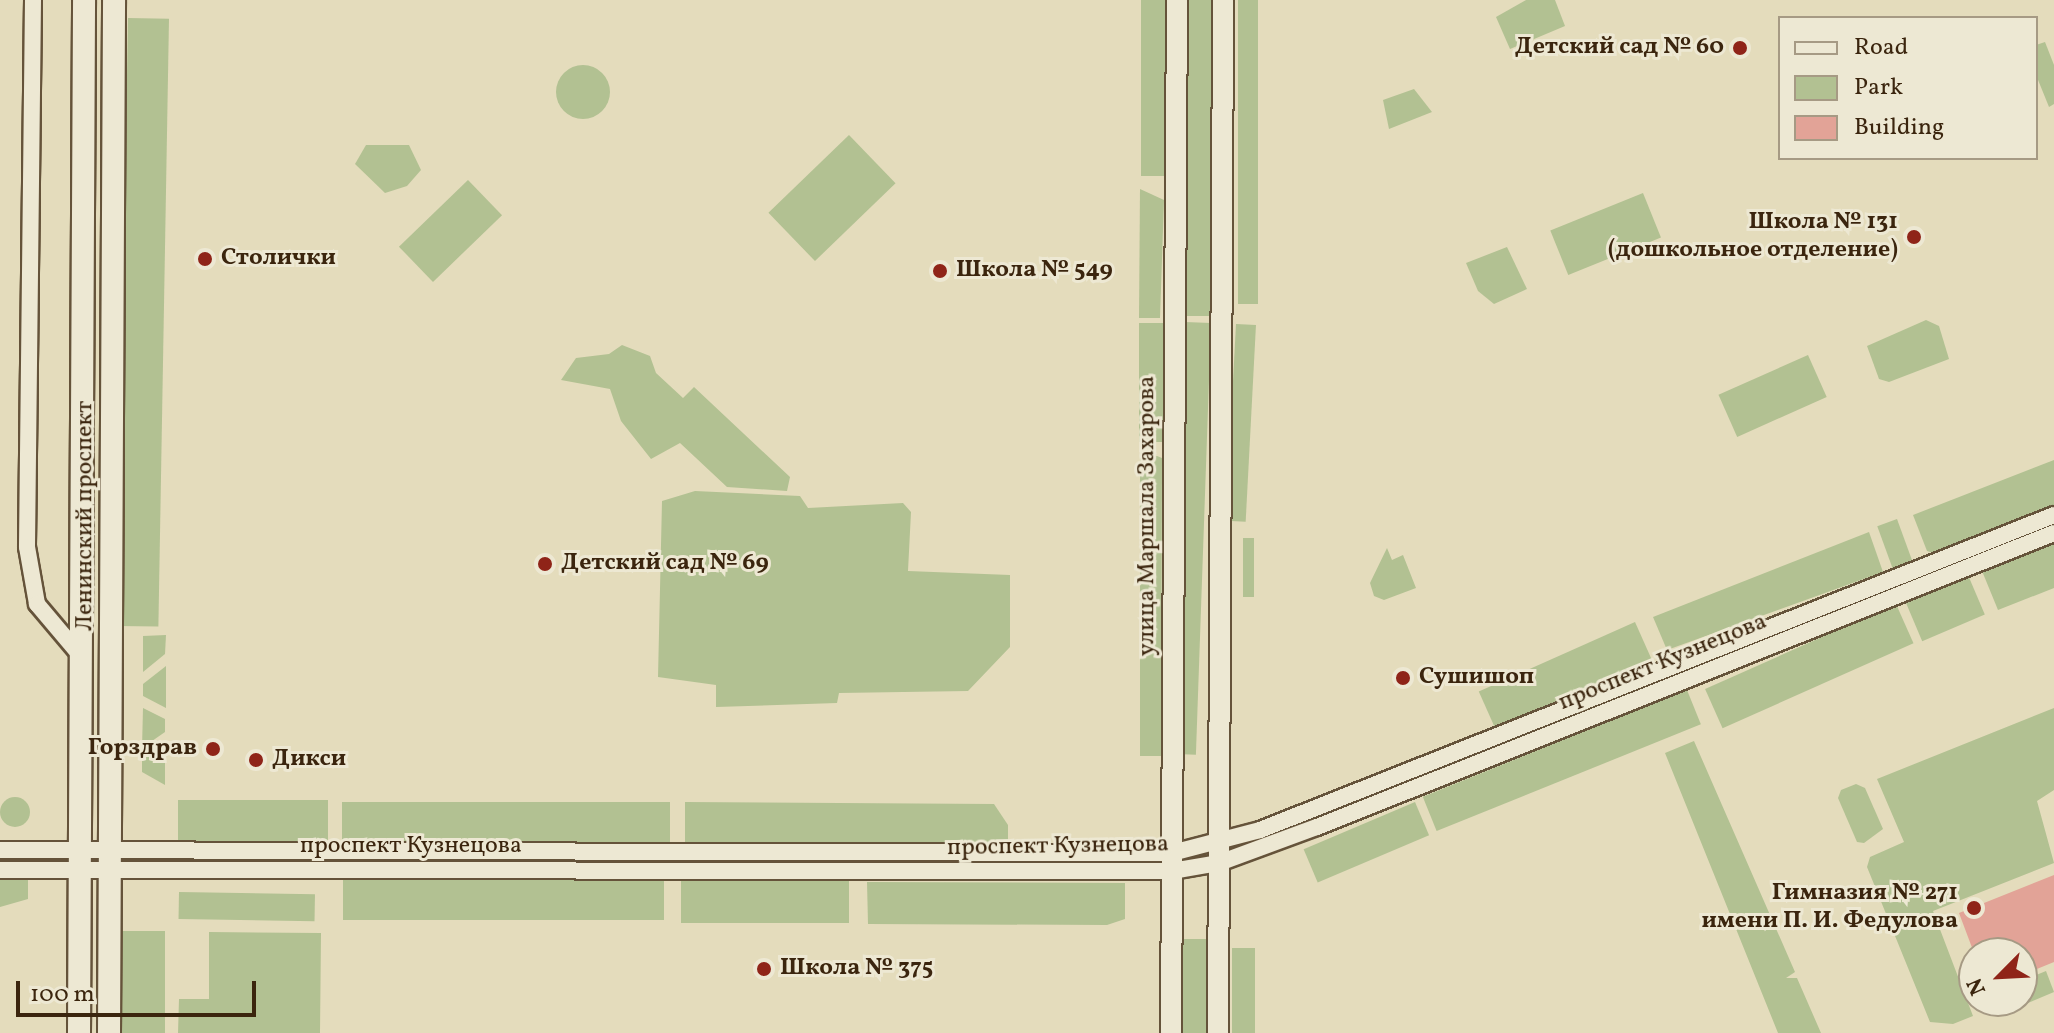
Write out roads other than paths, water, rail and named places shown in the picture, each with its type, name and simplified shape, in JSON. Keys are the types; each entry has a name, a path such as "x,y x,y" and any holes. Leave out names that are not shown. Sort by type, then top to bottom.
{"main road":[{"name":"Ленинский проспект","path":"79,1033 84,0"},
{"name":"Ленинский проспект","path":"109,1033 114,0"}],"street":[{"path":"33,0 27,547 37,604 81,656"},
{"name":"улица Маршала Захарова","path":"1171,1033 1177,0"},
{"path":"1218,1033 1223,0"},
{"name":"проспект Кузнецова","path":"1219,854 2054,515"},
{"name":"проспект Кузнецова","path":"0,850 80,860 1172,862 1219,854 2054,533"},
{"name":"проспект Кузнецова","path":"0,870 80,860"}],"place":[{"name":"Детский сад № 60","path":"1740,48"},
{"name":"Школа № 131 (дошкольное отделение)","path":"1914,237"},
{"name":"Столички","path":"205,259"},
{"name":"Школа № 549","path":"940,271"},
{"name":"Детский сад № 69","path":"545,564"},
{"name":"Сушишоп","path":"1403,678"},
{"name":"Горздрав","path":"213,749"},
{"name":"Дикси","path":"256,760"},
{"name":"Гимназия № 271 имени П. И. Федулова","path":"1974,908"},
{"name":"Школа № 375","path":"764,969"}]}
